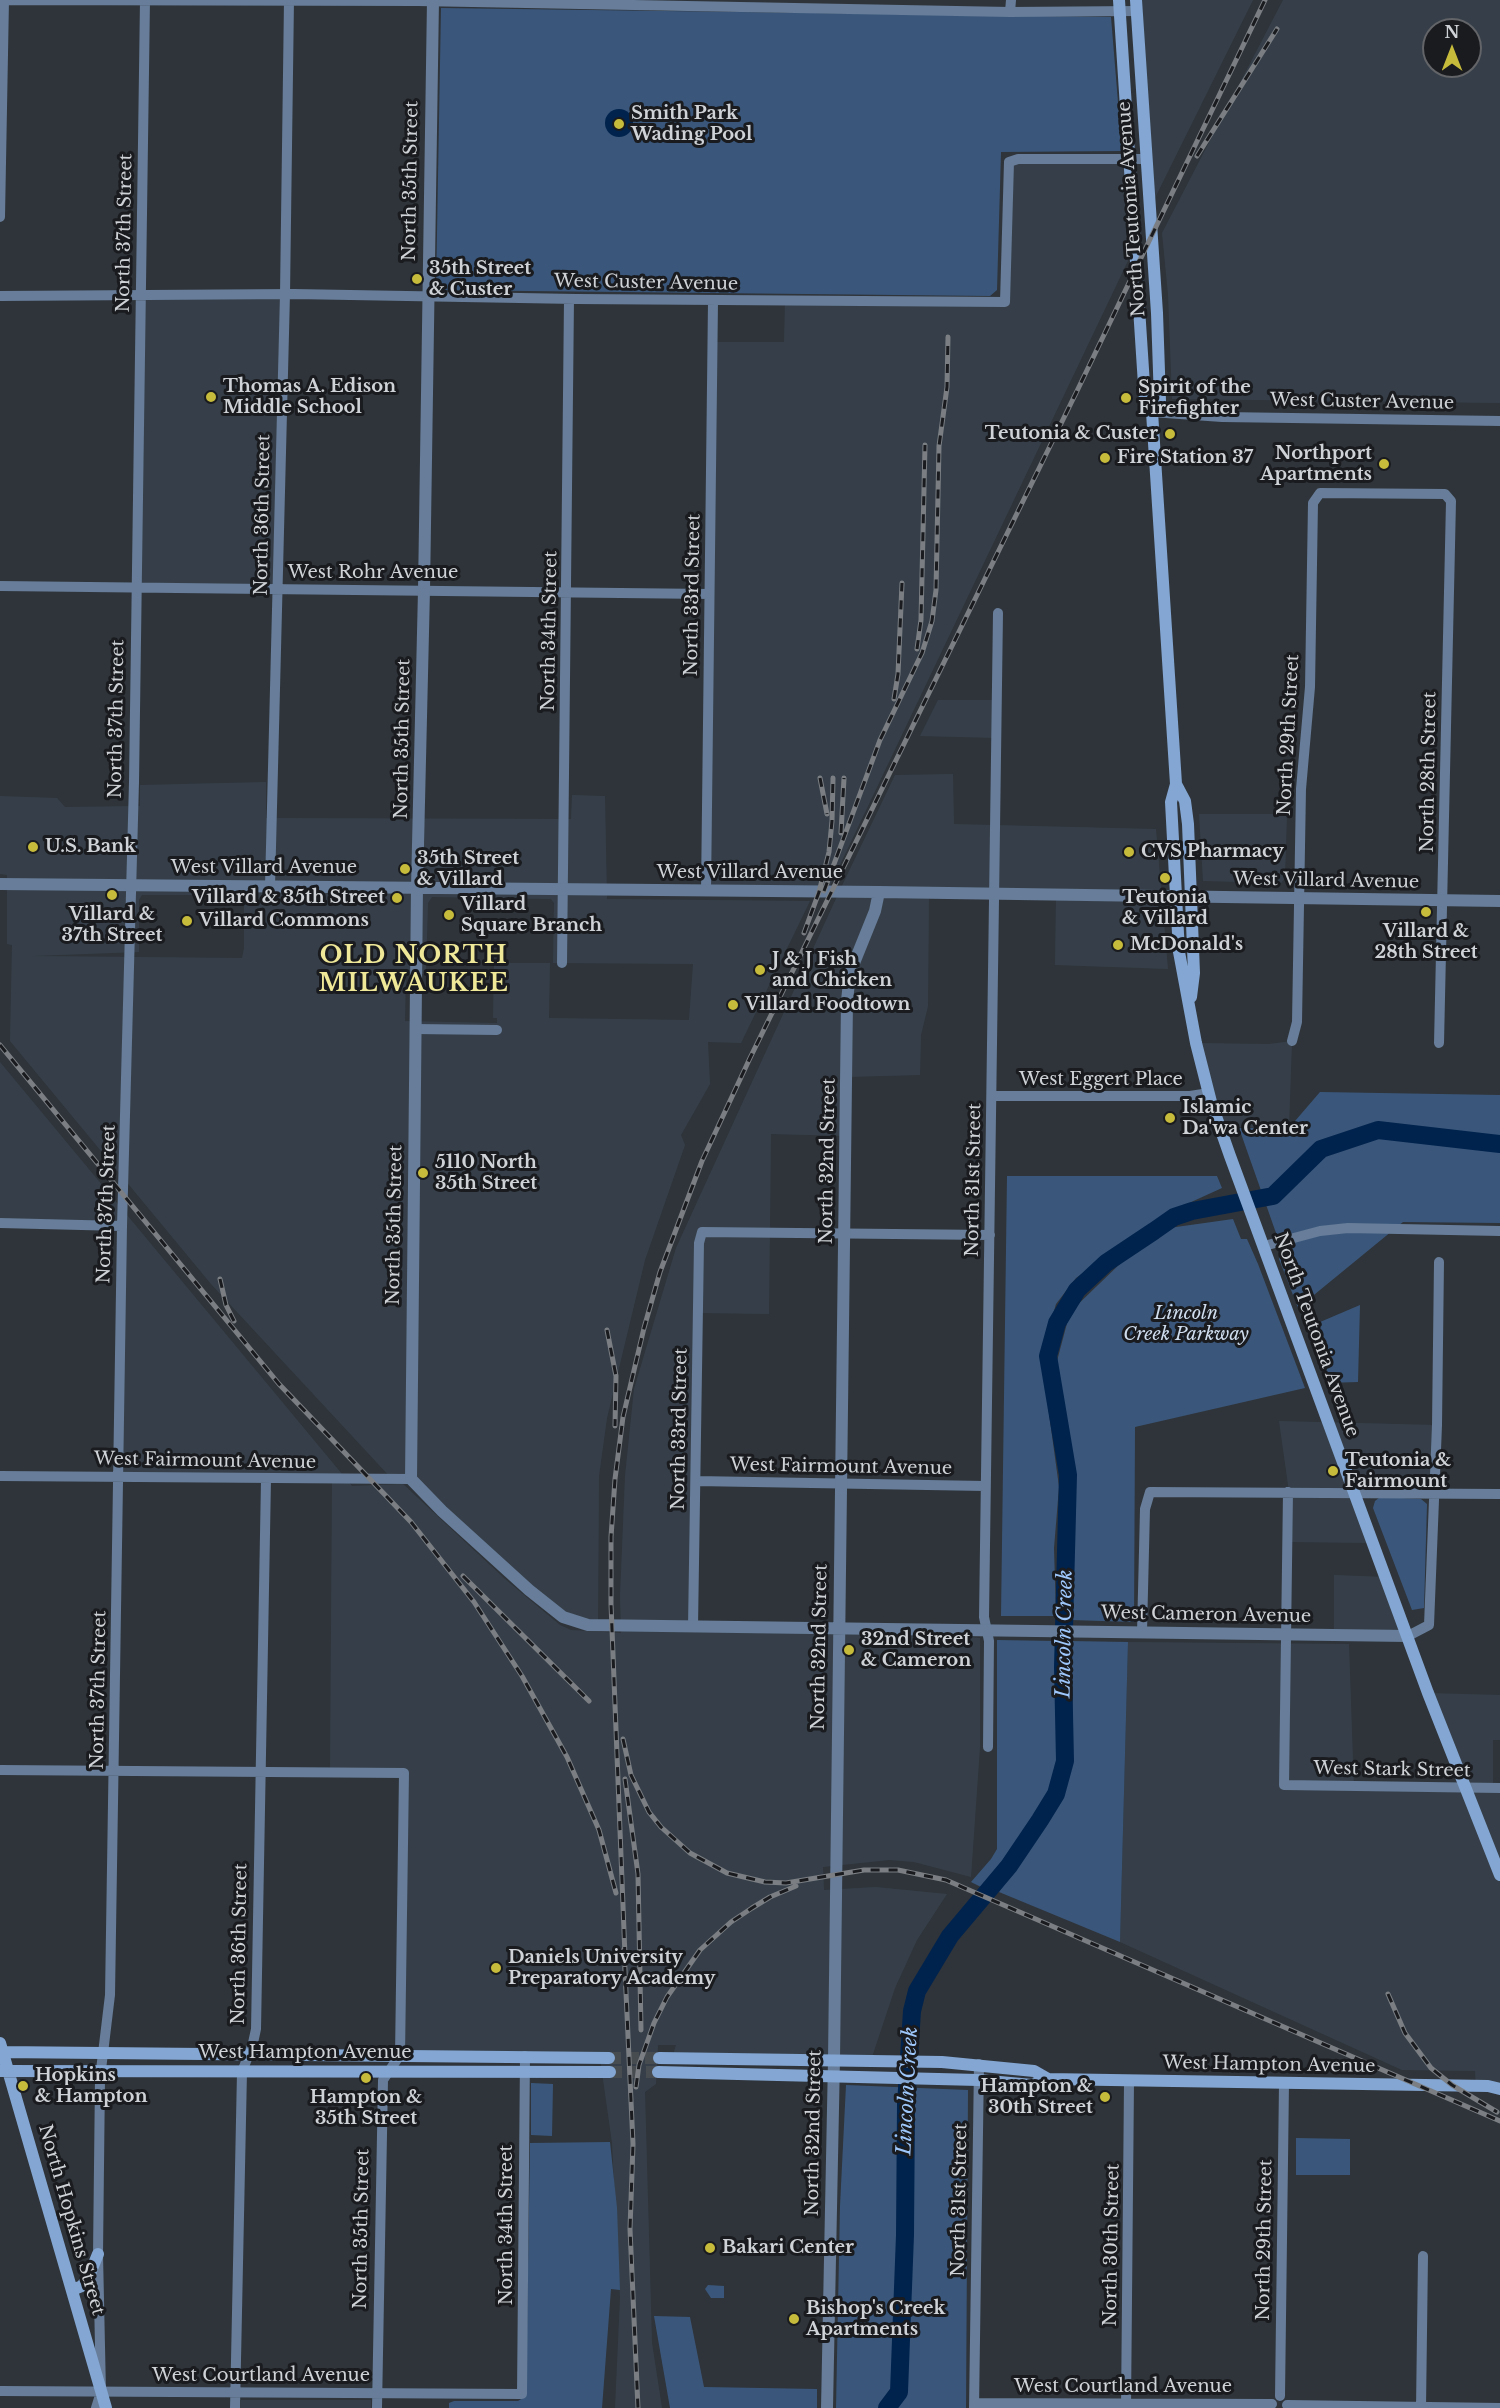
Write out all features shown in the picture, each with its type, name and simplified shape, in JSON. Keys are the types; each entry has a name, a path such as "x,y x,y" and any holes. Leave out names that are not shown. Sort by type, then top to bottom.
{"main road":[{"name":"North Teutonia Avenue","path":"1119,6 1131,160 1145,400 1152,412 1176,784 1171,802 1175,897 1181,968 1196,1043 1209,1093 1230,1156 1428,1693 1500,1875"},
{"name":"North Teutonia Avenue","path":"1136,6 1157,305 1160,401 1152,412"},
{"name":"North Teutonia Avenue","path":"1176,784 1185,801 1192,897 1194,973 1190,1004"},
{"name":"West Hampton Avenue","path":"1,2049 102,2053 609,2058"},
{"name":"North Hopkins Street","path":"1,2049 4,2071 106,2408"},
{"name":"West Hampton Avenue","path":"658,2058 942,2062 1034,2071 1048,2079"},
{"name":"West Hampton Avenue","path":"4,2071 525,2070 610,2072"},
{"name":"West Hampton Avenue","path":"658,2072 978,2080 1032,2085 1048,2079 1496,2086"},
{"path":"72,2290 82,2286 98,2254"}],"street":[{"path":"0,217 3,0 864,4 1010,12 1136,6"},
{"name":"North 36th Street","path":"270,886 285,294 289,0"},
{"path":"1010,12 1011,0"},
{"name":"North 37th Street","path":"96,2408 101,2392 98,2254 100,2071 110,1995 145,1"},
{"name":"North 35th Street","path":"411,1479 417,887 433,1"},
{"name":"West Custer Avenue","path":"0,296 285,294 713,301 1005,302 1009,162 1018,159 1131,160"},
{"path":"1131,160 1146,159"},
{"name":"North 34th Street","path":"562,963 569,299"},
{"name":"North 33rd Street","path":"706,891 713,301"},
{"name":"West Custer Avenue","path":"1152,412 1222,417 1500,421"},
{"name":"North 29th Street","path":"1292,1041 1297,1023 1301,789 1310,687 1313,503 1320,493 1445,494 1452,501"},
{"name":"North 28th Street","path":"1439,1043 1452,501"},
{"name":"West Rohr Avenue","path":"0,586 709,594"},
{"name":"North 31st Street","path":"988,1747 989,1641 984,1617 985,1486 998,613"},
{"name":"West Villard Avenue","path":"0,884 994,893 1500,901"},
{"name":"North 32nd Street","path":"827,2408 834,2060 847,1001 850,973 879,892"},
{"path":"415,1029 497,1030"},
{"name":"West Eggert Place","path":"992,1096 1167,1096 1209,1093"},
{"path":"0,1223 122,1226"},
{"path":"1263,1243 1320,1231 1348,1228 1500,1231"},
{"name":"North 33rd Street","path":"693,1626 699,1243 702,1232 845,1232"},
{"path":"845,1232 990,1235"},
{"path":"1408,1636 1429,1625 1435,1493 1439,1262"},
{"name":"West Fairmount Avenue","path":"0,1476 411,1479"},
{"name":"North 36th Street","path":"235,2408 242,2072 256,2029 266,1479"},
{"name":"West Cameron Avenue","path":"411,1479 442,1511 529,1590 563,1617 588,1625 1408,1636"},
{"name":"West Fairmount Avenue","path":"696,1481 985,1486"},
{"path":"1142,1632 1145,1509 1150,1492 1159,1490 1500,1494"},
{"path":"1287,1634 1288,1492"},
{"name":"West Stark Street","path":"1287,1634 1284,1785 1500,1788"},
{"path":"0,1770 404,1773 400,2055"},
{"name":"North 35th Street","path":"377,2408 383,2080 400,2055"},
{"name":"North 34th Street","path":"522,2394 525,2056"},
{"name":"North 31st Street","path":"974,2406 979,2064"},
{"name":"North 30th Street","path":"1126,2406 1129,2082"},
{"name":"North 29th Street","path":"1280,2404 1284,2084"},
{"path":"1421,2407 1423,2256"},
{"name":"West Courtland Avenue","path":"0,2391 522,2394"},
{"name":"West Courtland Avenue","path":"974,2406 1280,2404 1500,2408"}],"shaded area":[{"path":"1136,0 1253,0 1150,208"},
{"path":"1283,0 1500,0 1500,403 1172,399 1168,294 1162,233"},
{"name":"Smith Park Wading Pool","path":"619,109 629,113 633,123 629,133 619,137 609,133 605,123 609,113"},
{"path":"1131,160 1136,244 827,892 706,891 713,342 784,342 785,301 1004,302 1009,162"},
{"name":"Thomas A. Edison Middle School","path":"141,294 285,294 278,589 136,587"},
{"path":"938,700 997,700 997,738 920,736"},
{"path":"953,774 954,824 1156,829 1168,969 1055,965 1056,896 929,893 928,1006 921,1035 920,1075 847,1077 846,1136 771,1134 769,1314 699,1313 693,1626 853,1628 980,1638 980,1747 971,1877 914,1862 889,1860 823,1867 824,1890 876,1887 947,1894 917,1940 895,1988 871,2060 672,2058 676,2045 658,2045 656,2084 645,2092 652,2343 662,2408 615,2408 620,2298 612,2143 600,2058 400,2055 404,1773 330,1772 332,1479 118,1477 122,1226 0,1223 0,1062 352,1486 403,1484 505,1579 560,1625 571,1630 621,1633 620,1596 625,1476 634,1389 676,1248 895,775"},
{"path":"266,782 266,818 571,819 572,795 605,796 607,899 810,901 741,1043 708,1042 710,1084 681,1135 685,1145 645,1260 607,1418 599,1476 598,1625 571,1621 411,1479 392,1479 211,1284 10,1041 12,945 7,944 7,875 0,874 0,796 57,798 65,807 140,806 140,785","holes":["142,895 244,895 242,958 33,956 139,952 139,900","432,897 551,899 554,903 553,963 693,964 689,1020 549,1018 550,963 494,963 493,1018 497,1018 497,1023 405,1021 406,974 426,974 428,903"]},
{"path":"1199,814 1287,814 1285,878 1281,883 1203,881"},
{"path":"1292,1041 1289,1128 1220,1127 1196,1043 1269,1044"},
{"path":"1279,1421 1437,1425 1435,1493 1355,1494 1372,1543 1288,1542 1289,1492"},
{"path":"1334,1575 1386,1577 1408,1636 1334,1635"},
{"path":"1128,1642 1349,1644 1354,1790 1465,1787 1428,1693 1500,1695 1500,1740 1493,1740 1493,1787 1500,1788 1500,2083 1476,2086 1475,2071 1402,2070 1120,1942"},
{"path":"241,2400 371,2400 371,2408 240,2408"}],"green space":[{"path":"441,8 1111,17 1122,151 1001,152 997,290 990,296 436,290"},
{"name":"Lincoln Creek Parkway","path":"1320,1092 1500,1095 1500,1223 1403,1222 1298,1308 1279,1259 1279,1252 1282,1250 1239,1128 1289,1128"},
{"name":"Lincoln Creek Parkway","path":"1007,1176 1217,1176 1222,1188 1167,1213 1076,1278 1056,1304 1041,1355 1059,1487 1054,1548 1056,1616 1001,1616"},
{"name":"Lincoln Creek Parkway","path":"1233,1219 1241,1239 1247,1239 1258,1264 1305,1388 1135,1427 1134,1622 1071,1620 1073,1469 1057,1361 1070,1312 1125,1259 1169,1228"},
{"path":"1360,1305 1358,1382 1327,1383 1306,1328"},
{"path":"1380,1497 1421,1499 1427,1504 1424,1608 1412,1610 1373,1508 1375,1501"},
{"path":"997,1640 1056,1641 1059,1758 1048,1801 981,1887 971,1882 997,1849"},
{"path":"1069,1641 1128,1642 1120,1942 999,1892 1058,1804 1069,1778 1073,1695"},
{"path":"531,2083 553,2084 552,2136 531,2135"},
{"path":"846,2085 968,2090 966,2408 836,2408 840,2206"},
{"path":"1296,2138 1350,2139 1350,2175 1296,2175"},
{"path":"610,2142 617,2208 620,2290 611,2289 602,2408 449,2408 449,2403 454,2401 518,2401 526,2396 530,2143"},
{"path":"708,2285 724,2286 724,2298 711,2298 705,2289"},
{"path":"654,2316 690,2317 704,2387 817,2389 817,2408 670,2408"}],"waterway":[{"name":"Lincoln Creek","path":"887,2408 899,2392 905,2235 906,2104 912,2011 917,1991 950,1936 1009,1866 1040,1820 1056,1794 1065,1761 1063,1667 1068,1475 1048,1356 1057,1323 1077,1290 1106,1263 1174,1217 1192,1211 1273,1196 1321,1149 1378,1130 1500,1144"}],"tunnel":[{"path":"609,2058 659,2058"},
{"path":"610,2072 658,2072"}],"railway":[{"path":"625,1956 611,1604 611,1537 623,1417 660,1272 702,1161 750,1058 1077,391 1265,0"},
{"path":"1197,156 1277,29"},
{"path":"824,891 880,740 922,653 932,621 936,590 939,446 947,387 948,337"},
{"path":"917,649 921,620 925,445"},
{"path":"894,699 898,674 902,583"},
{"path":"820,778 827,814"},
{"path":"804,933 819,892 829,852 833,778"},
{"path":"841,833 844,778"},
{"path":"0,1045 279,1384 411,1522 474,1602 522,1676 567,1757 599,1830 616,1893"},
{"path":"220,1279 226,1305 234,1321"},
{"path":"607,1330 616,1376 615,1426"},
{"path":"463,1576 589,1701"},
{"path":"623,1739 631,1775 649,1812 661,1827 690,1853 727,1873 765,1882 786,1883 864,1870 898,1870 946,1880 1500,2121"},
{"path":"625,1779 638,1874 641,2030"},
{"path":"636,2087 639,2065 654,2023 667,1997 700,1950 731,1922 770,1897 796,1886"},
{"path":"624,1949 633,2144 630,2229 638,2408"},
{"path":"1388,1994 1405,2033 1431,2068 1452,2085 1497,2112"}],"place":[{"name":"Smith Park Wading Pool","path":"619,124"},
{"name":"35th Street & Custer","path":"417,279"},
{"name":"Thomas A. Edison Middle School","path":"211,397"},
{"name":"Spirit of the Firefighter","path":"1126,398"},
{"name":"Teutonia & Custer","path":"1170,434"},
{"name":"Fire Station 37","path":"1105,458"},
{"name":"Northport Apartments","path":"1384,464"},
{"name":"U.S. Bank","path":"33,847"},
{"name":"CVS Pharmacy","path":"1129,852"},
{"name":"35th Street & Villard","path":"405,869"},
{"name":"Teutonia & Villard","path":"1165,878"},
{"name":"Villard & 37th Street","path":"112,895"},
{"name":"Villard & 35th Street","path":"397,898"},
{"name":"Villard & 28th Street","path":"1426,912"},
{"name":"Villard Square Branch","path":"449,915"},
{"name":"Villard Commons","path":"187,921"},
{"name":"McDonald's","path":"1118,945"},
{"name":"J & J Fish and Chicken","path":"760,970"},
{"name":"Villard Foodtown","path":"733,1005"},
{"name":"Islamic Da'wa Center","path":"1170,1118"},
{"name":"5110 North 35th Street","path":"423,1173"},
{"name":"Teutonia & Fairmount","path":"1333,1471"},
{"name":"32nd Street & Cameron","path":"849,1650"},
{"name":"Daniels University Preparatory Academy","path":"496,1968"},
{"name":"Hampton & 35th Street","path":"366,2078"},
{"name":"Hopkins & Hampton","path":"23,2086"},
{"name":"Hampton & 30th Street","path":"1105,2097"},
{"name":"Bakari Center","path":"710,2248"},
{"name":"Bishop's Creek Apartments","path":"794,2319"}],"district":[{"name":"OLD NORTH MILWAUKEE","path":"414,970"}]}
